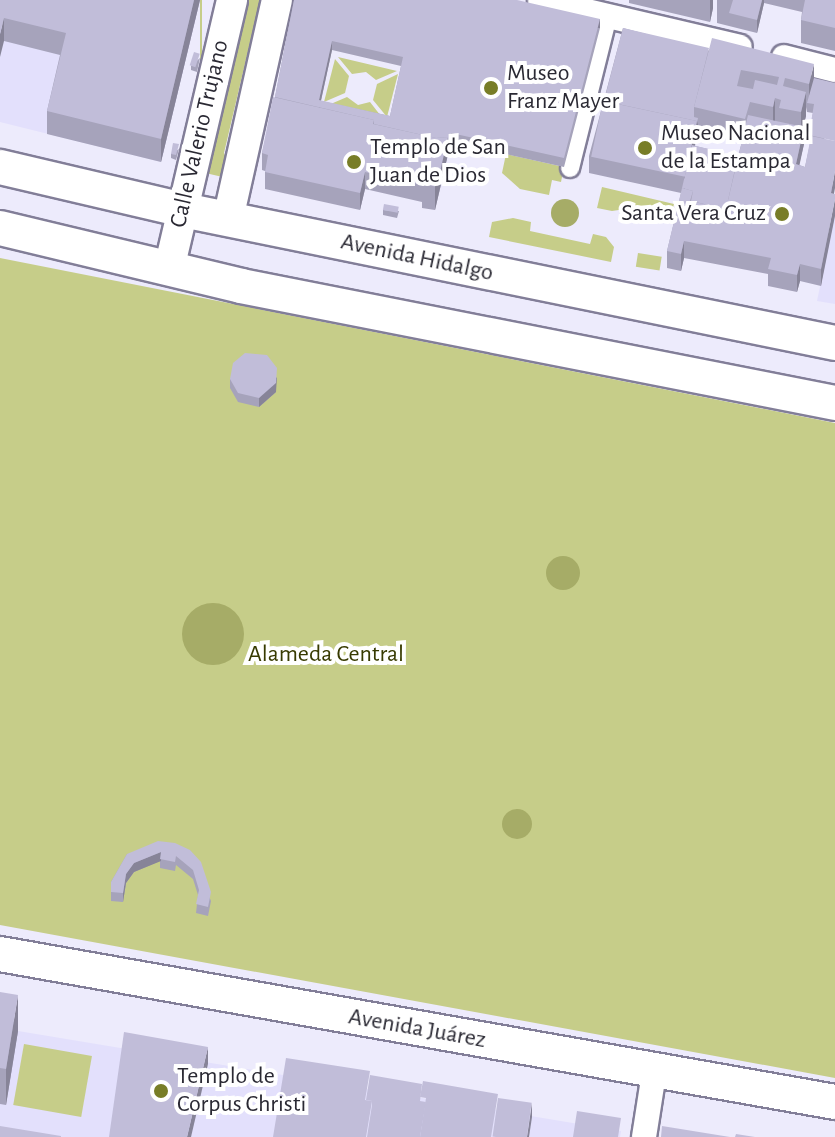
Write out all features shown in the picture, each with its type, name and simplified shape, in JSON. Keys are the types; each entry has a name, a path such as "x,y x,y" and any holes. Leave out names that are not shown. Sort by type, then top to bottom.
{"main road":[{"name":"Avenida Hidalgo","path":"0,167 183,210 835,343"},
{"path":"0,228 169,269 835,403"},
{"name":"Avenida Juárez","path":"0,954 654,1073 835,1102"}],"street":[{"name":"Calle Valerio Trujano","path":"169,269 232,0"},
{"name":"Calle Valerio Trujano","path":"228,219 277,0"},
{"path":"540,0 835,70"},
{"path":"570,168 608,16"},
{"path":"644,1137 654,1073"}],"shaded area":[{"path":"0,0 200,0 161,162 0,122"},
{"path":"565,199 575,203 579,213 575,223 565,227 555,223 551,213 555,203"},
{"path":"835,216 835,304 817,301"},
{"path":"563,556 575,561 580,573 575,585 563,590 551,585 546,573 551,561"},
{"path":"207,603 219,603 235,612 242,622 242,646 235,656 219,665 207,665 187,651 182,640 182,628 196,608"},
{"path":"517,809 528,813 532,824 528,835 517,839 506,835 502,824 506,813"},
{"path":"0,1028 621,1131 620,1137 0,1137"}],"green space":[{"path":"202,0 202,147 200,147"},
{"path":"242,0 260,0 224,153 230,165 227,178 201,172"},
{"path":"338,57 397,71 376,80 366,72 352,74"},
{"path":"335,59 349,76 345,93 324,102"},
{"path":"398,74 387,117 373,100 377,84"},
{"path":"347,97 358,105 370,102 384,120 326,106"},
{"path":"506,154 564,167 561,182 552,180 549,195 520,189 502,173"},
{"path":"602,187 674,204 670,219 639,207 612,211 597,208"},
{"path":"513,218 531,222 530,231 590,244 593,234 606,237 614,247 611,262 489,237 492,222"},
{"path":"638,253 662,257 660,271 636,267"},
{"name":"Alameda Central","path":"0,258 835,423 835,1078 0,925"},
{"path":"24,1044 92,1056 81,1117 13,1105"}],"building":[{"path":"0,0 194,0 161,139 47,111 66,33 4,18 0,34"},
{"name":"Museo Franz Mayer","path":"294,0 517,0 600,19 564,158 451,133 448,145 448,137 436,138 374,124 374,120 275,97","holes":["332,41 403,57 390,116 319,100"]},
{"path":"733,0 762,0 757,20 729,13"},
{"path":"805,0 835,0 835,28 801,20"},
{"path":"623,28 709,48 694,107 694,117 698,118 697,125 697,121 604,101"},
{"path":"712,38 814,64 809,84 785,78 783,86 806,92 801,112 779,108 781,100 775,98 773,107 750,102 745,119 694,107","holes":["741,70 779,77 777,85 755,80 753,89 737,86"]},
{"path":"194,52 200,54 195,67 190,65"},
{"path":"814,78 835,83 835,141 809,135 814,104 807,103"},
{"name":"Templo de San Juan de Dios","path":"273,97 374,120 373,124 436,138 448,137 438,181 438,175 425,172 423,185 365,172 360,193 265,172 268,155 262,153"},
{"name":"Museo Nacional de la Estampa","path":"603,101 697,121 685,177 591,157"},
{"name":"Santa Vera Cruz","path":"748,115 804,127 796,164 805,167 811,136 835,141 831,193 835,194 835,199 821,269 800,264 797,275 768,269 771,258 684,241 681,254 667,251 682,188 693,191 690,201 726,209"},
{"path":"173,143 179,144 176,155 171,154"},
{"path":"692,145 738,156 726,209 691,201 693,191 682,188"},
{"path":"425,172 438,175 435,187 422,184"},
{"path":"384,204 399,207 398,213 383,210"},
{"path":"245,353 267,355 277,368 276,383 259,398 238,393 230,379 233,363"},
{"path":"158,841 175,843 190,850 201,862 211,892 208,907 196,904 199,890 193,870 176,856 175,862 160,859 161,852 134,863 126,874 123,893 111,892 111,882 127,854"},
{"path":"0,992 18,995 6,1069 0,1068"},
{"name":"Templo de Corpus Christi","path":"124,1032 208,1047 187,1137 109,1137"},
{"path":"286,1058 370,1071 365,1100 372,1101 366,1137 273,1137"},
{"path":"370,1075 422,1084 420,1101 426,1102 420,1137 367,1137 372,1105 372,1101 366,1100"},
{"path":"423,1081 498,1094 491,1137 420,1137 426,1098 420,1097"},
{"path":"498,1098 532,1103 527,1137 493,1137"},
{"path":"577,1111 621,1118 618,1137 573,1137"},
{"path":"0,1126 61,1136 61,1137 0,1137"},
{"path":"662,1126 730,1137 661,1137"}],"place":[{"name":"Museo Franz Mayer","path":"491,88"},
{"name":"Museo Nacional de la Estampa","path":"645,148"},
{"name":"Templo de San Juan de Dios","path":"354,162"},
{"name":"Santa Vera Cruz","path":"782,214"},
{"name":"Templo de Corpus Christi","path":"161,1091"}]}
